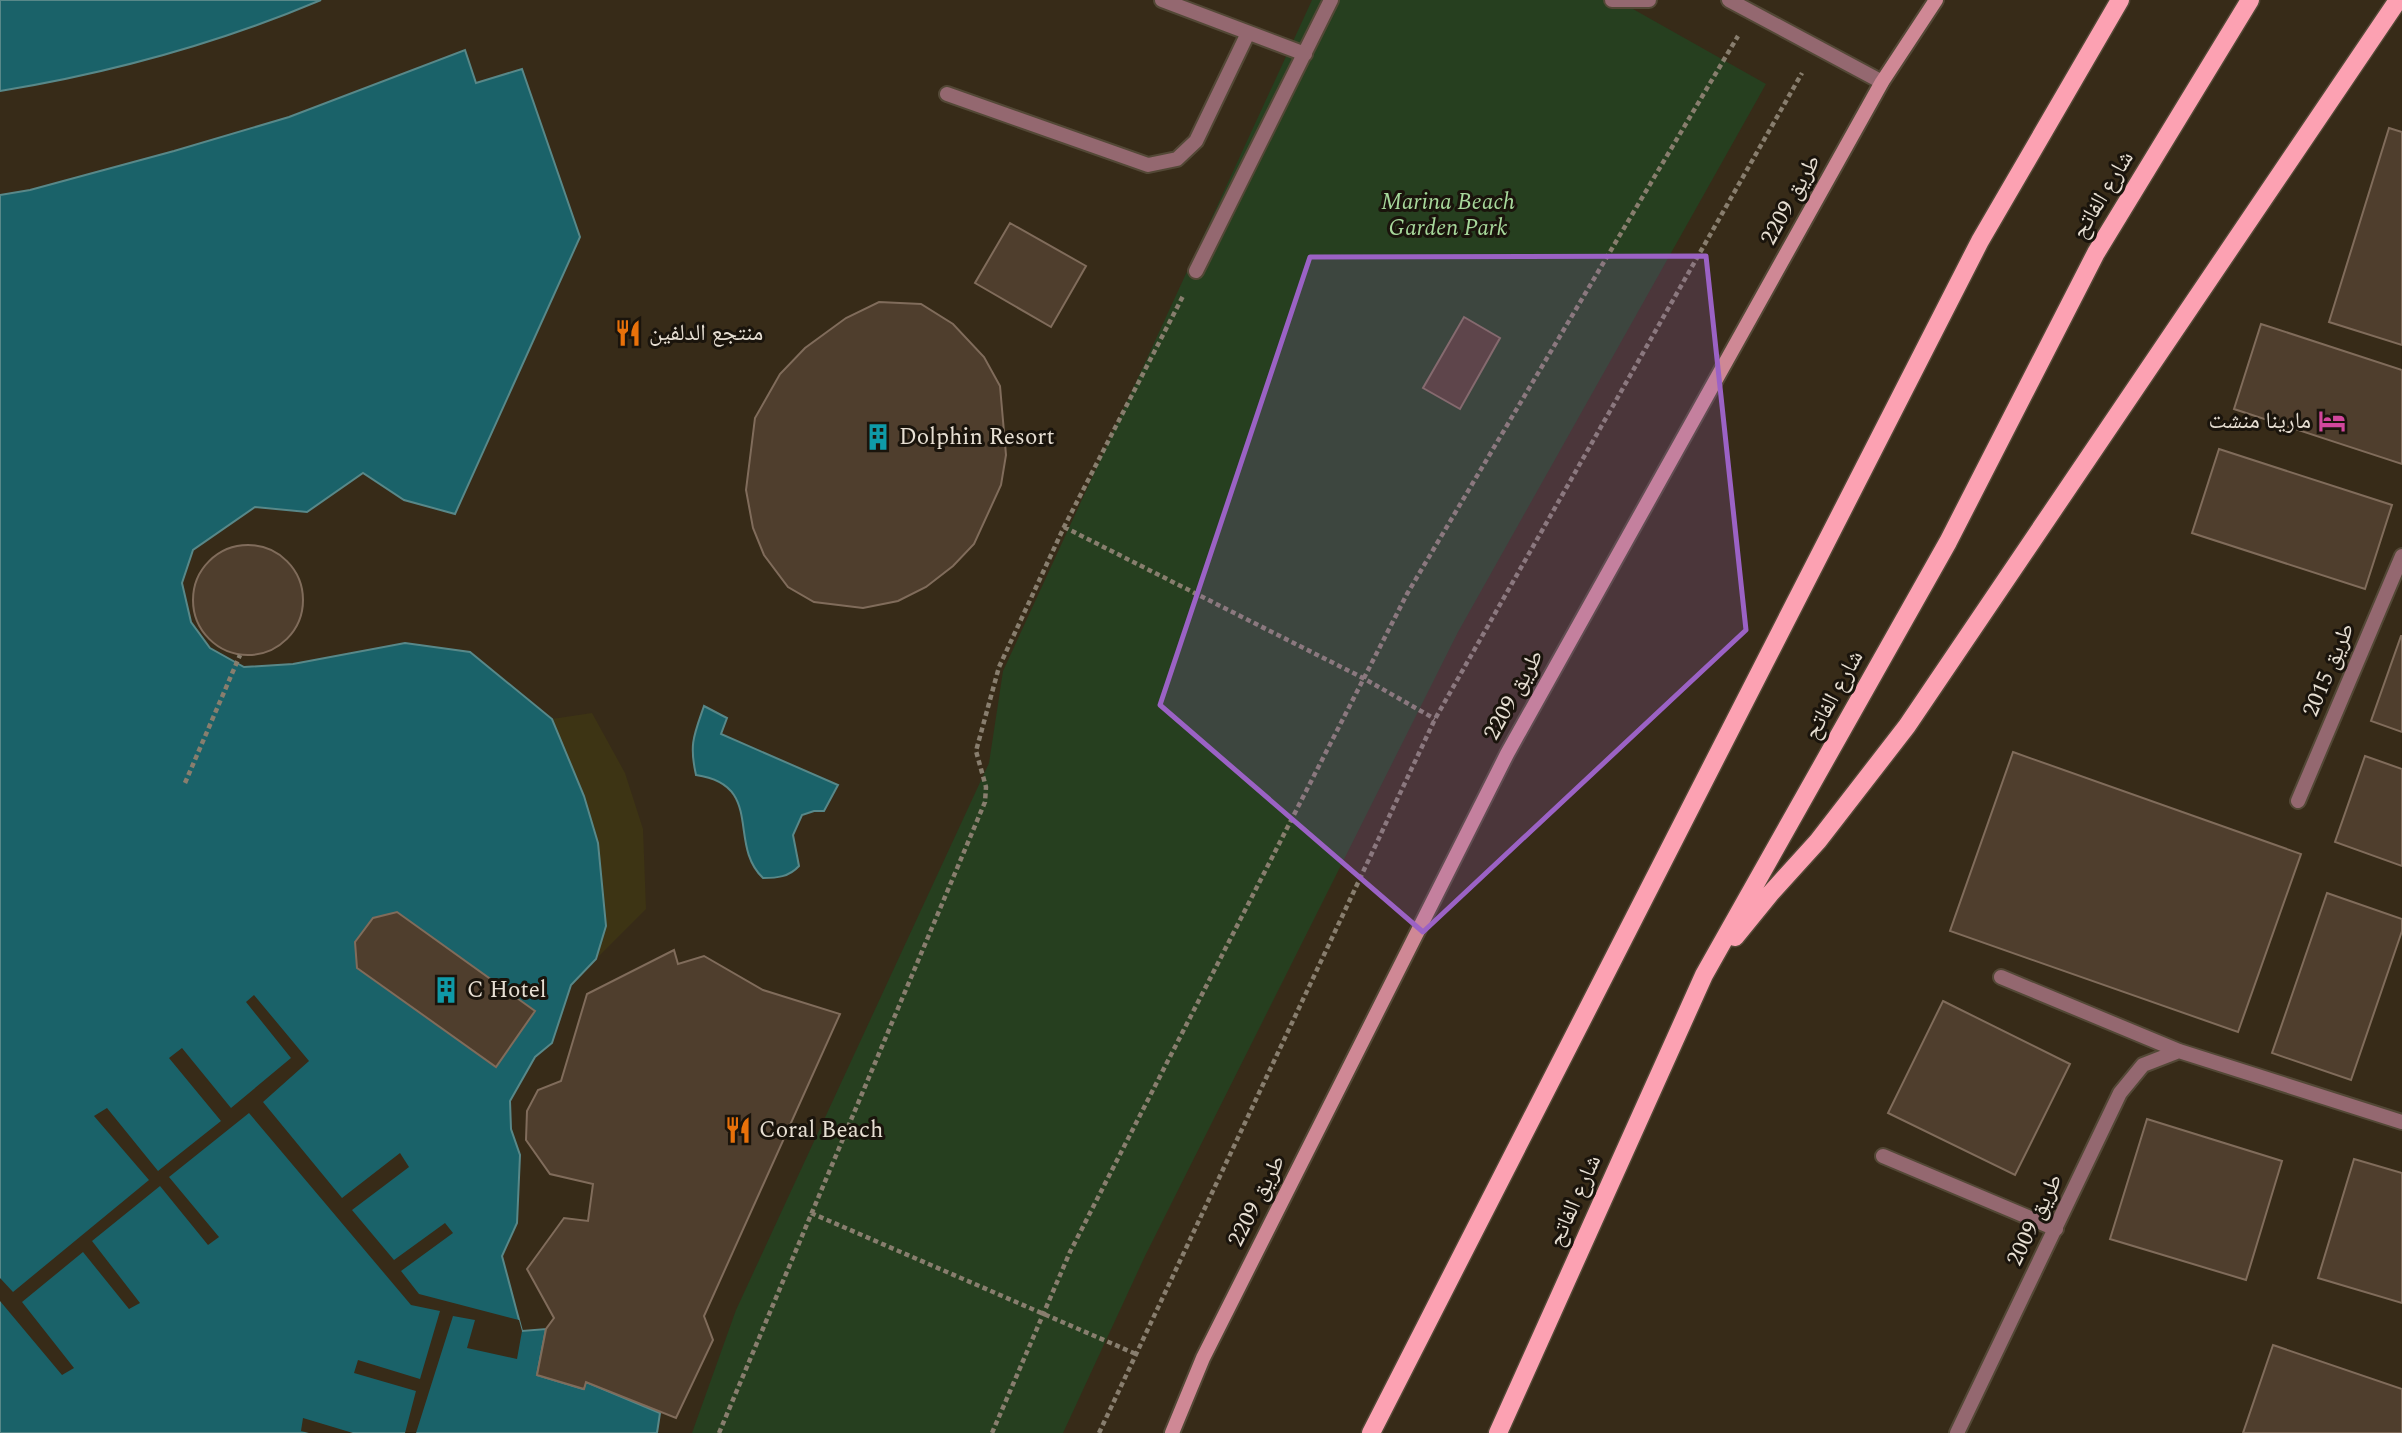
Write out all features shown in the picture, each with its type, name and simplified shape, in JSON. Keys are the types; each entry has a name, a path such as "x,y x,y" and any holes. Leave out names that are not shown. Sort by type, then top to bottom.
{"main road":[{"path":"1371,1433 1980,240 2120,0"},
{"name":"شارع الفاتح","path":"1498,1433 1704,975 1948,542 2096,253 2250,0"},
{"path":"1704,975 1826,831 1906,726 2398,0"}],"street":[{"path":"1162,0 1305,54"},
{"path":"1196,271 1331,0"},
{"path":"1612,0 1649,0"},
{"path":"1729,0 1882,82"},
{"name":"طريق 2209","path":"1172,1433 1203,1358 1507,754 1882,82 1936,0"},
{"path":"947,94 1149,164 1177,159 1196,141 1248,33"},
{"name":"طريق 2015","path":"2298,801 2402,556"},
{"path":"2001,977 2179,1051 2402,1122"},
{"name":"طريق 2009","path":"1957,1433 2120,1093 2143,1065 2179,1051"},
{"path":"1883,1156 2056,1229"}],"path":[{"path":"992,1433 1070,1252 1407,594 1739,34 1754,13"},
{"path":"1098,1433 1436,719 1816,47"},
{"path":"719,1433 985,802 986,787 976,751 999,667 1064,527 1196,271"},
{"path":"1064,527 1363,678 1436,719"},
{"path":"186,783 240,655"},
{"path":"811,1213 1136,1354"}],"highlighted area":[{"path":"1706,256 1746,630 1423,932 1160,705 1310,257"}],"green space":[{"name":"Marina Beach Garden Park","path":"1312,0 1617,0 1766,84 1458,632 1145,1256 1063,1433 692,1433 736,1310 989,763 1003,671"}],"sand":[{"path":"592,713 625,773 643,829 646,909 596,959 606,926 598,843 584,796 552,719"}],"water":[{"path":"0,0 321,0 243,30 164,55 0,91"},
{"path":"465,50 476,83 522,69 580,237 455,514 404,500 363,473 307,512 255,507 193,550 182,583 191,622 210,648 244,667 293,664 405,643 470,652 552,719 584,796 598,843 606,926 596,959 571,985 552,1043 535,1057 510,1101 511,1129 520,1155 517,1223 502,1256 522,1331 546,1329 537,1375 583,1389 586,1382 660,1413 657,1433 0,1433 0,195 30,190 289,117"},
{"path":"704,706 727,718 721,734 838,785 824,811 802,815 793,835 799,866 791,873 763,878 747,849 738,803 731,791 717,781 696,775 694,740"}],"pier":[{"path":"254,995 309,1061 263,1102 342,1198 400,1153 409,1167 352,1210 394,1260 445,1223 453,1233 401,1271 419,1294 519,1320 522,1331 517,1359 467,1348 475,1320 453,1316 416,1433 405,1433 416,1391 354,1373 358,1360 420,1379 440,1311 411,1305 249,1113 169,1177 219,1237 208,1245 160,1186 92,1241 140,1303 129,1309 83,1252 22,1302 74,1368 62,1375 0,1301 0,1278 13,1292 149,1180 94,1116 107,1108 158,1171 221,1121 169,1058 182,1048 231,1108 291,1058 246,1002"},
{"path":"303,1418 353,1433 301,1431"}],"building":[{"path":"2389,128 2402,132 2402,345 2329,322"},
{"path":"1010,223 1086,266 1051,327 975,283"},
{"name":"Dolphin Resort","path":"879,302 921,304 953,324 984,357 1000,386 1006,455 1001,485 974,544 953,566 926,587 898,601 863,608 814,602 788,587 764,555 753,528 746,490 755,418 780,374 805,348 846,318"},
{"path":"1464,317 1500,338 1460,409 1423,388"},
{"path":"2261,324 2402,370 2402,464 2234,409"},
{"path":"2219,449 2392,505 2365,589 2192,533"},
{"path":"248,545 269,549 287,561 299,579 303,600 299,621 287,639 269,651 248,655 227,651 209,639 197,621 193,600 197,579 209,561 227,549"},
{"path":"2402,636 2402,732 2371,721"},
{"path":"2013,752 2301,854 2238,1032 1950,931"},
{"path":"2365,756 2402,769 2402,866 2335,842"},
{"path":"2327,893 2402,919 2402,931 2351,1080 2272,1053"},
{"name":"C Hotel","path":"397,912 535,1011 496,1067 357,968 355,942 373,918"},
{"path":"674,950 678,964 704,956 763,990 840,1014 704,1316 713,1340 676,1418 586,1382 584,1389 537,1375 546,1329 554,1318 527,1269 564,1218 588,1221 593,1184 550,1174 526,1140 527,1111 538,1090 561,1081 587,994"},
{"path":"1943,1001 2070,1064 2015,1175 1888,1113"},
{"path":"2147,1119 2282,1161 2246,1280 2110,1239"},
{"path":"2354,1159 2402,1173 2402,1303 2318,1278"},
{"path":"2273,1345 2402,1389 2402,1433 2243,1433"}],"place":[{"name":"منتجع الدلفين","path":"628,333"},
{"name":"مارينا منشت","path":"2332,421"},
{"name":"Dolphin Resort","path":"878,437"},
{"name":"C Hotel","path":"446,990"},
{"name":"Coral Beach","path":"738,1130"}]}
